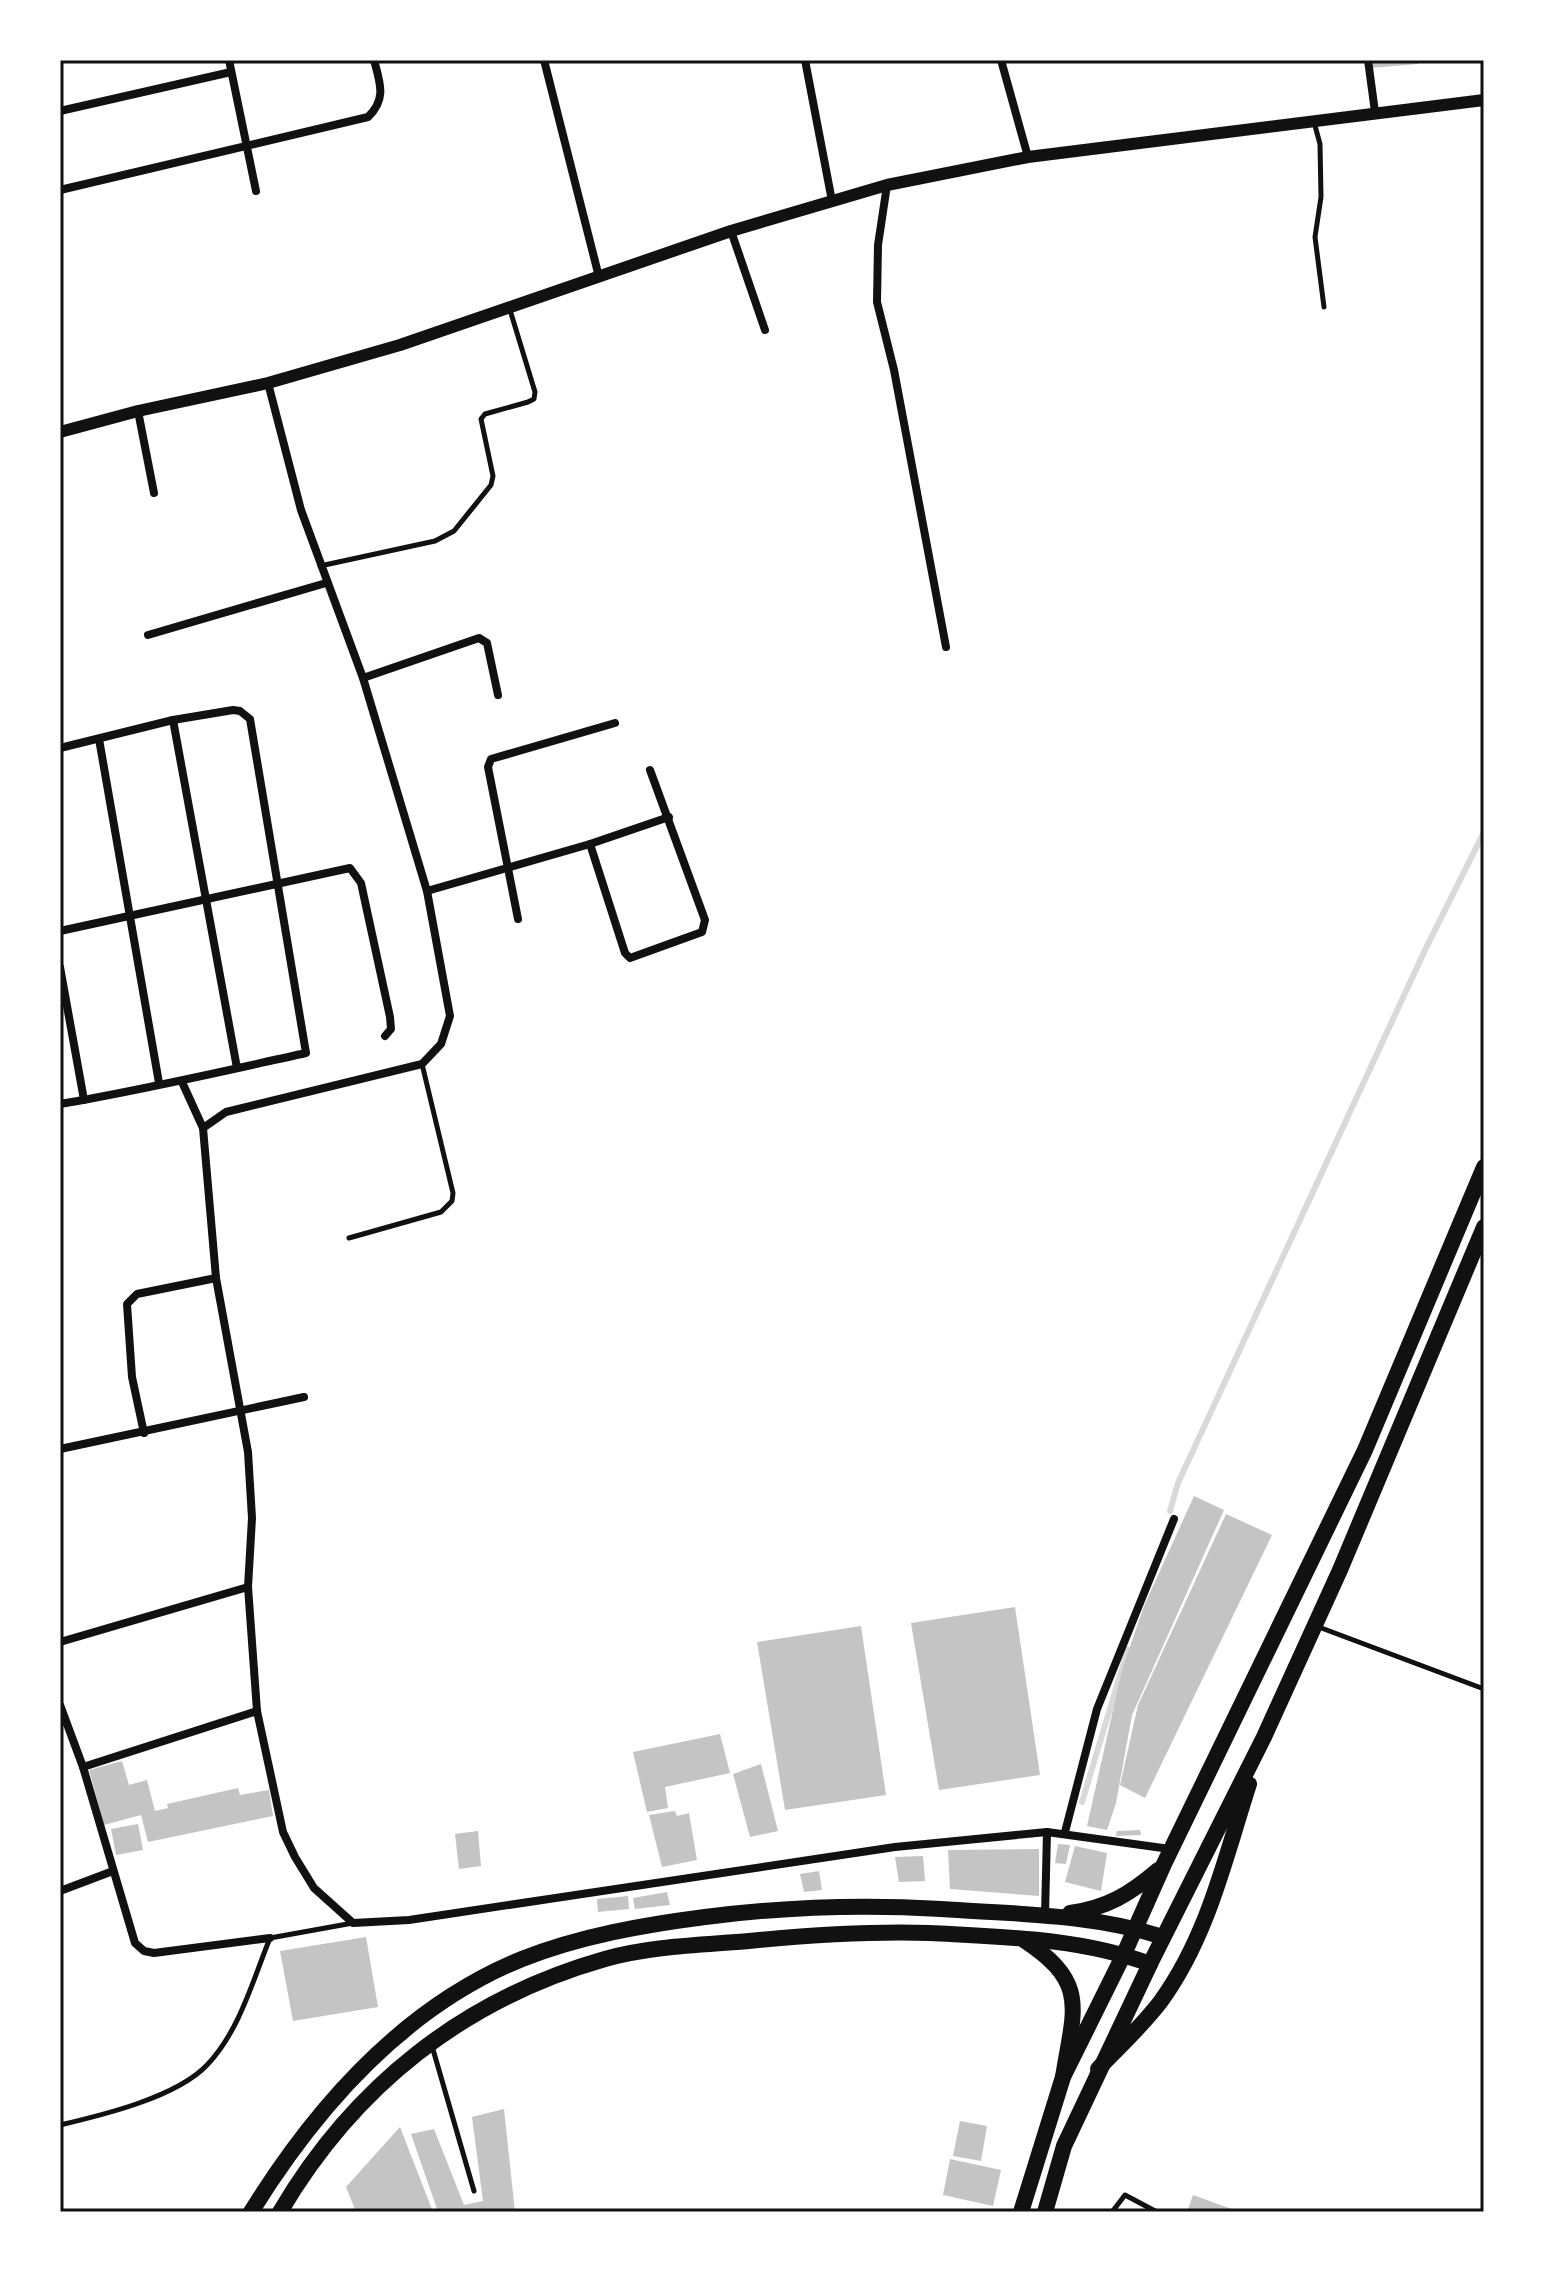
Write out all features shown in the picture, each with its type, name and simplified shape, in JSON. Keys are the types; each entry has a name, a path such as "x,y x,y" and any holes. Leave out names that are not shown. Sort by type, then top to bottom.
{"main road":[{"path":"1063,2077 1365,1450 1484,1167"},
{"path":"1045,2212 1064,2146 1098,2069 1264,1737 1315,1626 1484,1227"},
{"path":"1098,2069 1160,2002 1188,1958 1210,1910 1264,1737"},
{"path":"1045,1916 1096,1910 1129,1895 1168,1857"},
{"path":"251,2212 290,2149 336,2095 378,2054 418,2020 520,1960 629,1928 760,1910 892,1906 1045,1916 1136,1928 1163,1937"},
{"path":"280,2212 302,2174 342,2123 404,2060 524,1990 608,1958 725,1943 878,1931 1019,1937 1124,1954 1150,1964"},
{"path":"1019,1937 1053,1960 1071,1984 1074,2012 1063,2077 1021,2212"}],"street":[{"path":"229,60 256,191"},
{"path":"60,190 368,117 378,108 382,91 374,60"},
{"path":"544,60 599,277"},
{"path":"805,60 832,201"},
{"path":"1001,60 1028,157"},
{"path":"1368,60 1375,112"},
{"path":"60,111 231,72"},
{"path":"60,432 138,411 268,383 509,309 731,231 887,185 1028,157 1484,100"},
{"path":"887,185 878,245 877,302 894,370 946,647"},
{"path":"731,231 765,330"},
{"path":"203,1128 226,1112 422,1064 441,1044 450,1016 427,891 363,678 326,583 287,463 268,383"},
{"path":"138,411 154,493"},
{"path":"148,635 326,583"},
{"path":"363,678 479,638 487,643 498,695"},
{"path":"60,748 173,720 233,710 250,719 306,1053 182,1082 159,1083 60,1104"},
{"path":"173,720 237,1068"},
{"path":"518,919 488,767 491,759 615,723"},
{"path":"99,739 159,1083"},
{"path":"590,844 625,953 638,958 702,932 705,920 650,770"},
{"path":"427,891 590,844 669,817"},
{"path":"60,931 350,868 358,875 390,1017 391,1029 385,1036"},
{"path":"60,967 84,1100"},
{"path":"182,1082 203,1128 216,1278 248,1452 252,1518 248,1587 257,1711 283,1832 314,1888 353,1923 409,1920 895,1847 1047,1832 1065,1832 1168,1857"},
{"path":"144,1433 132,1377 127,1304 137,1294 216,1278"},
{"path":"60,1449 304,1397"},
{"path":"1065,1832 1097,1709 1174,1519"},
{"path":"60,1642 248,1587"},
{"path":"60,1705 83,1767 129,1932 144,1951 270,1938"},
{"path":"83,1767 257,1711"},
{"path":"1045,1916 1047,1832"},
{"path":"60,1891 113,1871"}],"lane":[{"path":"1313,121 1320,144 1321,197 1315,237 1324,307"},
{"path":"320,566 435,541 454,531 486,494 493,476 481,419 485,414 534,399 535,392 509,309"},
{"path":"349,1238 441,1212 452,1201 453,1193 422,1064"},
{"path":"1315,1626 1484,1689"},
{"path":"60,2125 180,2086 207,2066 234,2024 270,1938 353,1923"},
{"path":"431,2042 474,2191"},
{"path":"1112,2212 1125,2195 1157,2212"}],"building":[{"path":"1370,60 1418,60 1418,64 1370,68"},
{"path":"1194,1496 1224,1510 1132,1715 1116,1803 1107,1830 1087,1826 1122,1670 1144,1606"},
{"path":"1226,1514 1272,1535 1145,1798 1120,1785 1138,1705"},
{"path":"1015,1607 1040,1775 939,1790 911,1623"},
{"path":"861,1626 886,1795 785,1810 757,1642"},
{"path":"720,1734 730,1773 665,1787 668,1808 647,1812 633,1752"},
{"path":"122,1761 129,1785 147,1780 155,1811 168,1808 167,1804 238,1788 240,1795 269,1790 273,1816 148,1842 141,1815 104,1825 89,1770"},
{"path":"761,1764 778,1831 750,1837 733,1774"},
{"path":"675,1811 677,1816 689,1813 697,1860 662,1867 649,1815"},
{"path":"138,1824 143,1850 116,1855 111,1829"},
{"path":"1140,1830 1141,1835 1116,1836 1117,1831"},
{"path":"478,1831 481,1866 459,1869 455,1834"},
{"path":"1058,1844 1070,1845 1066,1864 1055,1863"},
{"path":"1075,1846 1107,1853 1101,1891 1065,1882"},
{"path":"1039,1849 1039,1896 950,1889 948,1850"},
{"path":"923,1856 925,1881 899,1882 895,1857"},
{"path":"819,1871 822,1890 804,1892 800,1874"},
{"path":"667,1892 670,1905 635,1909 633,1898"},
{"path":"628,1896 629,1909 598,1912 597,1899"},
{"path":"366,1937 378,2007 293,2021 280,1951"},
{"path":"504,2109 515,2212 438,2212 411,2134 434,2129 464,2205 483,2201 472,2117"},
{"path":"960,2121 987,2126 981,2161 953,2156"},
{"path":"400,2127 433,2212 356,2212 346,2187"},
{"path":"950,2159 1001,2170 993,2206 943,2195"},
{"path":"1193,2195 1240,2212 1187,2212"}],"waterway":[{"path":"1170,1511 1178,1483 1426,948 1484,832"},
{"path":"1082,1802 1128,1649"}]}
